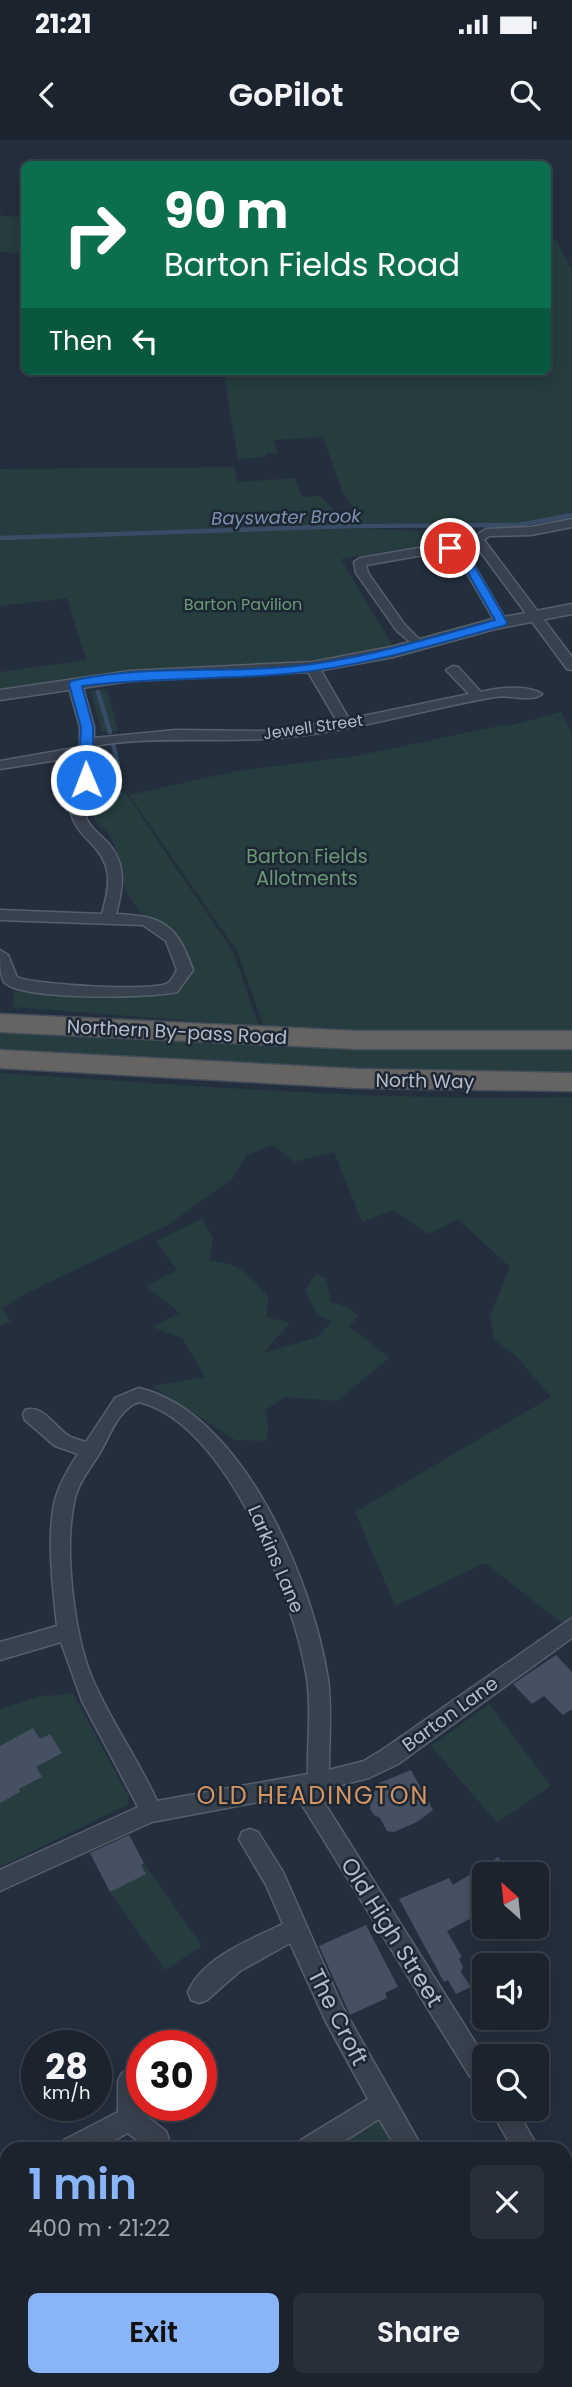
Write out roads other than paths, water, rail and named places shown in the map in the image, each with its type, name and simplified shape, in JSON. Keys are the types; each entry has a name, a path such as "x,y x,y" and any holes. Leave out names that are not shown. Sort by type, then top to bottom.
{"highway":[{"name":"Northern By-pass Road","path":"0,1023 354,1040"},
{"name":"North Way","path":"354,1040 572,1040"},
{"name":"Northern By-pass Road","path":"0,1059 277,1076"},
{"name":"North Way","path":"277,1076 421,1082 572,1082"}],"street":[{"path":"572,523 531,531 486,533 477,539 572,666"},
{"path":"419,645 401,628 362,573 360,562 441,548 460,551 502,622"},
{"path":"0,695 130,676 312,667 419,645 502,622 572,610"},
{"path":"312,667 345,724"},
{"path":"453,670 478,696"},
{"path":"75,684 87,727 84,748 88,765 78,810 84,830 105,848 116,872 116,894 108,918"},
{"name":"Jewell Street","path":"0,765 84,748 116,738 176,734 265,735 345,724 499,692 535,694"},
{"path":"0,915 146,920 167,930 177,947 185,970 172,988 149,993 34,987 15,983 6,976 0,955"},
{"name":"Larkins Lane","path":"91,1451 119,1406 131,1397 149,1398 177,1412 213,1445 244,1488 286,1572 304,1624 320,1708 310,1782"},
{"path":"32,1415 62,1441 91,1451 74,1479 63,1514 69,1631 88,1686 151,1812"},
{"name":"Barton Lane","path":"0,1881 115,1826 151,1812 369,1769 390,1757 572,1628"},
{"path":"0,1651 69,1631"},
{"name":"Old High Street","path":"310,1782 472,2058"},
{"name":"The Croft","path":"250,1839 275,1879 340,2024 407,2142"},
{"path":"199,1992 209,1980 265,1944 296,1929"},
{"path":"321,2142 383,2103"},
{"path":"86,2142 126,2121"},
{"path":"132,2121 156,2140"},
{"path":"510,2121 523,2142"}],"waterway":[{"name":"Bayswater Brook","path":"0,538 352,526 519,525 572,515"},
{"path":"98,692 110,732"},
{"path":"113,743 118,765"}],"district":[{"name":"OLD HEADINGTON","path":"313,1795"}],"park label":[{"name":"Barton Pavilion","path":"243,604"},
{"name":"Barton Fields Allotments","path":"307,867"}]}
